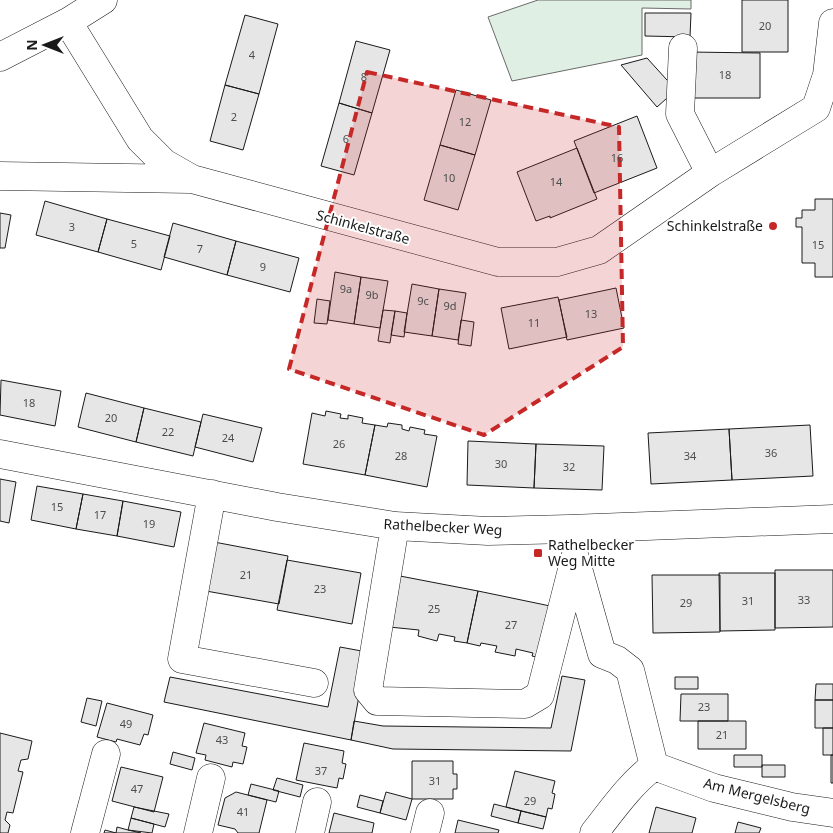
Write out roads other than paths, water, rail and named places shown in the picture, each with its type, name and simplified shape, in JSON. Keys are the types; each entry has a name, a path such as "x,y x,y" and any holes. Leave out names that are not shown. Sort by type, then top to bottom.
{"street":[{"path":"0,57 68,22 103,0"},
{"name":"Schinkelstraße","path":"68,22 140,139 164,163 192,179 498,262 557,262 599,250 710,174 824,110 833,23"},
{"path":"683,48 680,114 710,174"},
{"path":"0,176 192,179"},
{"name":"Rathelbecker Weg","path":"0,454 394,526 488,530 569,529 833,519"},
{"path":"212,494 182,659 314,684"},
{"path":"394,526 368,690 377,702 525,704 540,695 575,558"},
{"path":"569,529 575,558 602,654 617,660 630,670 654,766 629,789 594,833"},
{"path":"85,833 106,754"},
{"name":"Am Mergelsberg","path":"654,766 714,788 792,807 833,813"},
{"path":"198,833 211,778"},
{"path":"310,833 318,802"}],"place":[{"name":"Schinkelstraße","path":"773,226"},
{"name":"Rathelbecker Weg Mitte","path":"538,553"}]}
